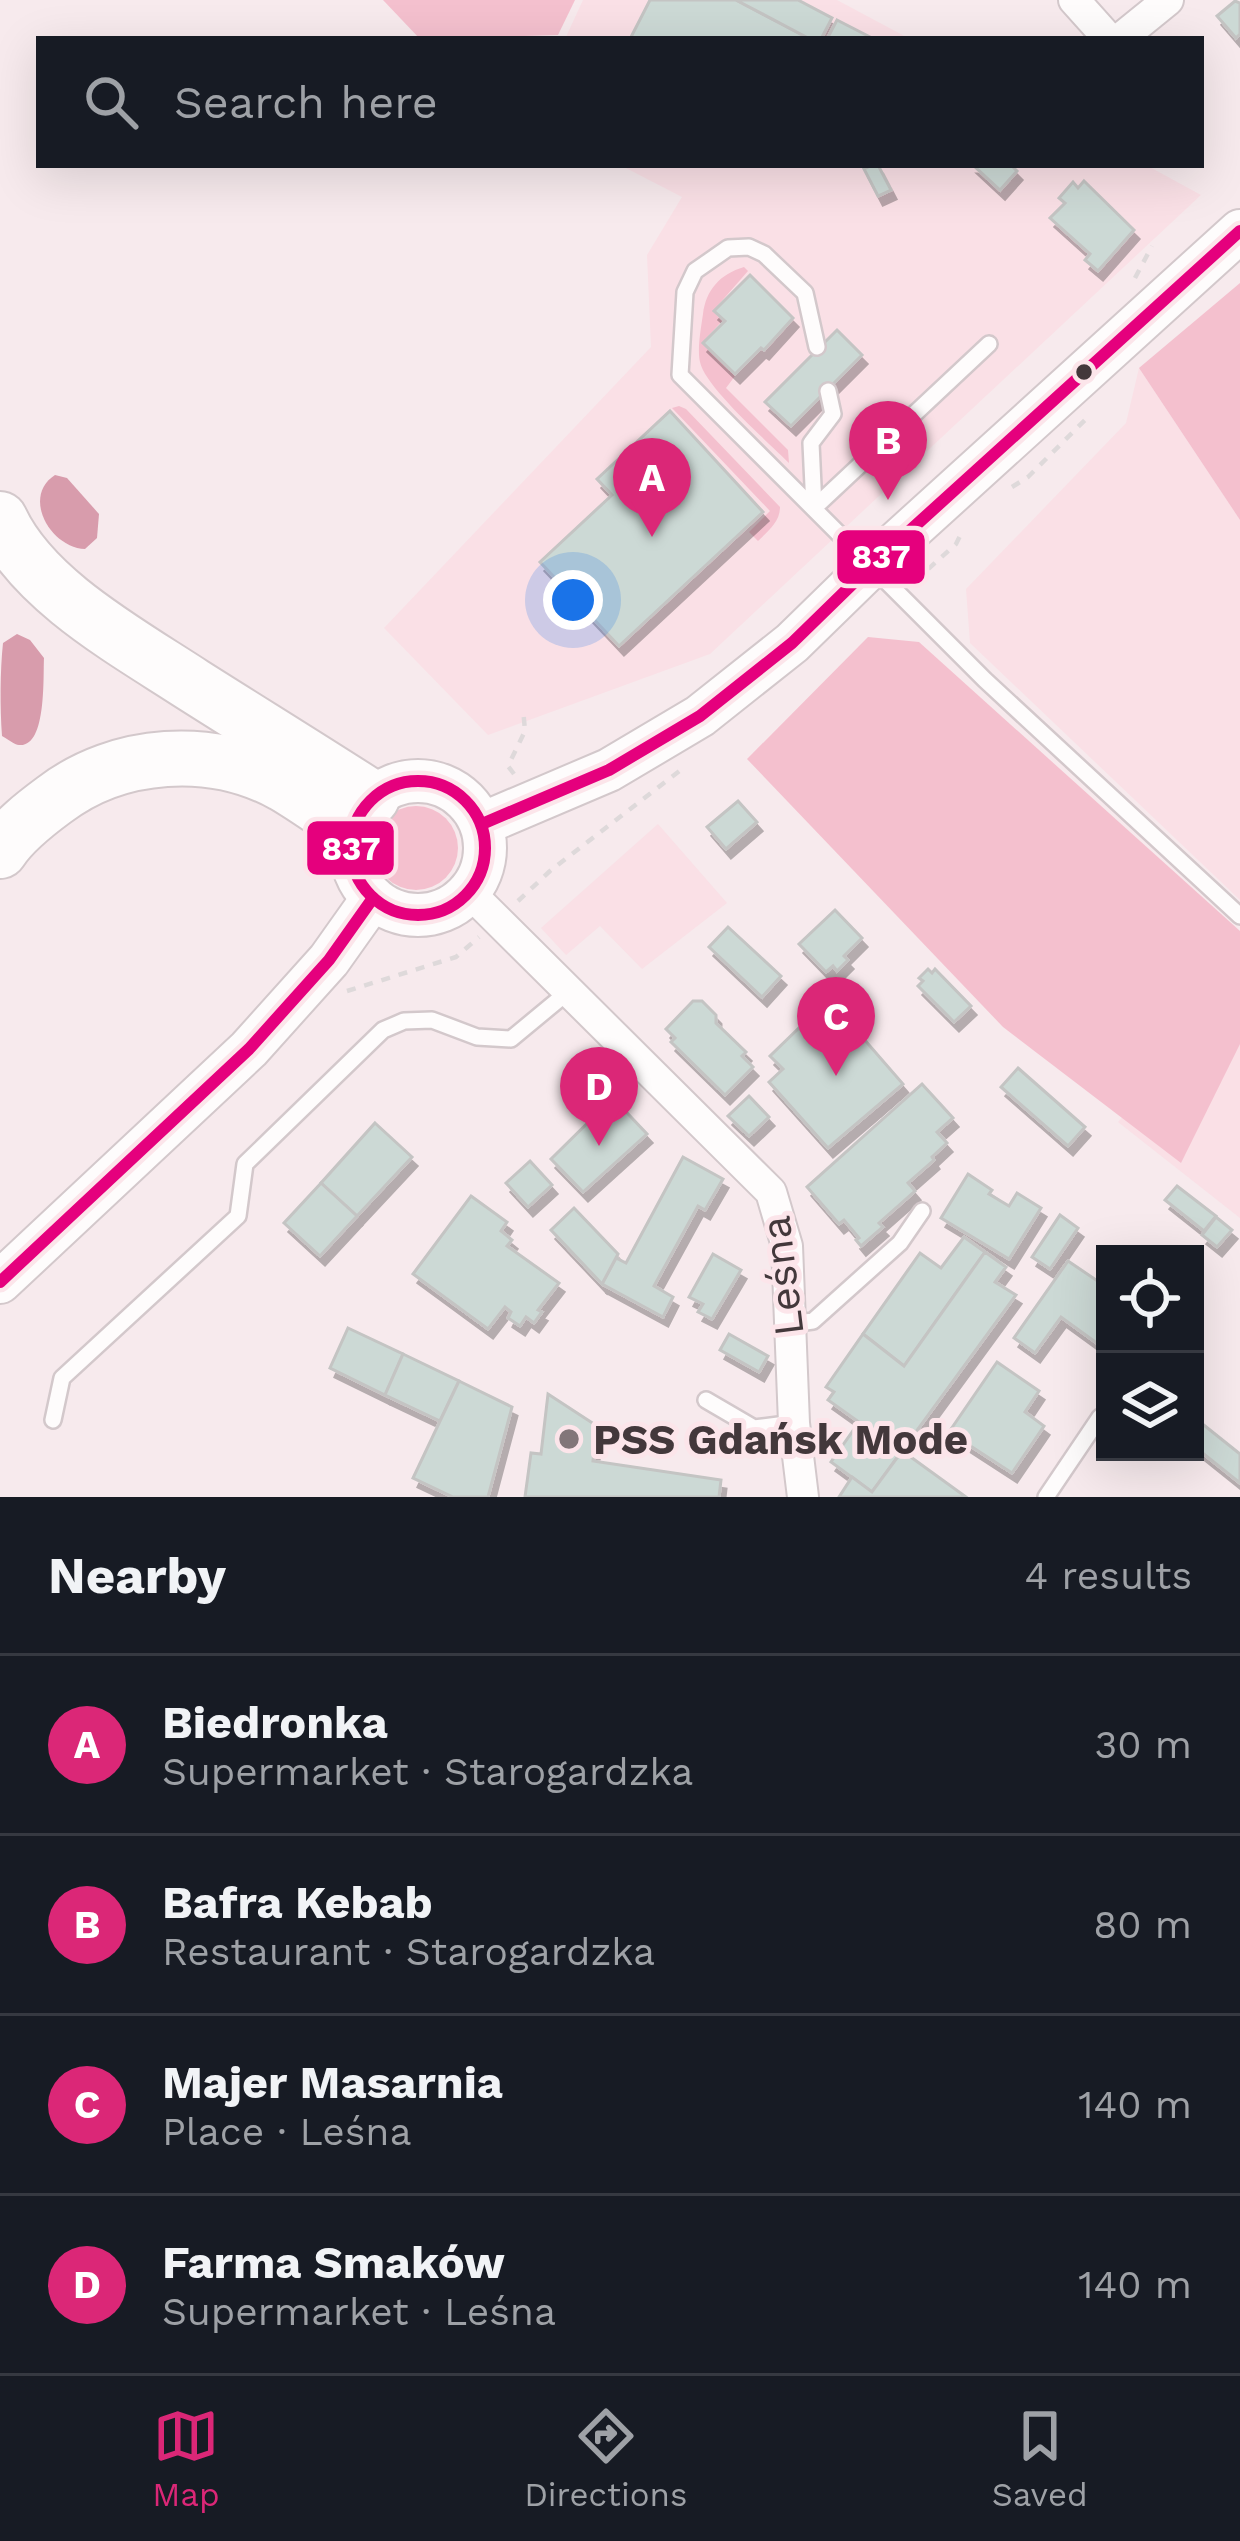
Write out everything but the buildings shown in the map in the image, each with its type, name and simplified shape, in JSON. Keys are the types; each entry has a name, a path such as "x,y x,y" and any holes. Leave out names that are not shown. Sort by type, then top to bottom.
{"highway":[{"path":"0,519 10,540 50,583 363,814"},
{"path":"0,851 70,788 127,764 165,758 203,759 252,771 363,814"}],"main road":[{"path":"482,824 609,770 700,716 792,644 872,565 1240,231"},
{"path":"421,780 447,786 469,802 482,824 487,848 482,872 470,893 448,909 422,916 396,912 373,898 353,867 351,849 363,814 395,784 421,780"},
{"path":"0,1282 249,1049 329,960 373,898"}],"street":[{"path":"1074,0 1106,36"},
{"path":"1124,36 1168,0"},
{"name":"Leśna","path":"470,893 771,1192 787,1246 794,1423 803,1497"}],"lane":[{"path":"818,346 805,293 764,254 749,247 728,248 695,271 685,292 680,375 986,680 1240,916"},
{"path":"814,508 989,344"},
{"path":"814,508 811,443 833,414 828,392"},
{"path":"53,1420 62,1378 238,1216 245,1164 382,1030 404,1021 432,1020 477,1037 511,1039 568,991"},
{"path":"790,1324 813,1321 900,1243 922,1211"},
{"path":"706,1400 754,1428 794,1423"},
{"path":"1046,1497 1096,1423"}],"path":[{"path":"516,777 508,766 525,731 523,708"}],"shaded area":[{"path":"383,0 575,0 558,35 417,36"},
{"path":"583,0 837,0 904,36 566,36"},
{"path":"626,168 1152,168 1201,195 710,654 488,735 384,628 651,347 647,255 682,197"},
{"path":"744,267 748,271 713,311 722,321 702,343 735,376 726,388 788,450 789,463 725,400 700,362 700,338 707,298 721,279"},
{"path":"1240,283 1240,520 1139,368"},
{"path":"1139,368 1240,520 1240,900 970,643 966,589 1126,423"},
{"path":"679,406 780,507 776,522 758,541 749,532 770,511 672,408"},
{"path":"55,475 67,478 99,514 97,538 85,549 61,540 44,520 41,496"},
{"path":"17,634 30,640 44,658 39,724 28,743 19,745 2,736 1,702 3,643"},
{"path":"868,637 919,642 1240,931 1240,1044 1181,1163 1003,1027 747,759"},
{"path":"416,806 446,818 458,848 446,878 416,890 386,878 374,848 386,818"},
{"path":"658,824 727,903 642,969 600,926 566,955 541,928"},
{"path":"1240,989 1240,1218 1118,1122"}],"transit line":[{"name":"837","path":"482,824 609,770 700,716 792,643 1240,231"},
{"name":"837","path":"418,781 444,786 466,800 480,822 485,848 480,874 466,896 444,910 418,915 392,910 370,896 356,874 351,848 356,822 370,800 392,786 418,781"},
{"name":"837","path":"0,1282 249,1049 329,960 373,898"}],"place":[{"name":"Bafra Kebab","path":"888,500"},
{"name":"Biedronka","path":"652,537"},
{"name":"Majer Masarnia","path":"836,1076"},
{"name":"Farma Smaków","path":"599,1146"},
{"name":"PSS Gdańsk Mode","path":"569,1439"}]}
